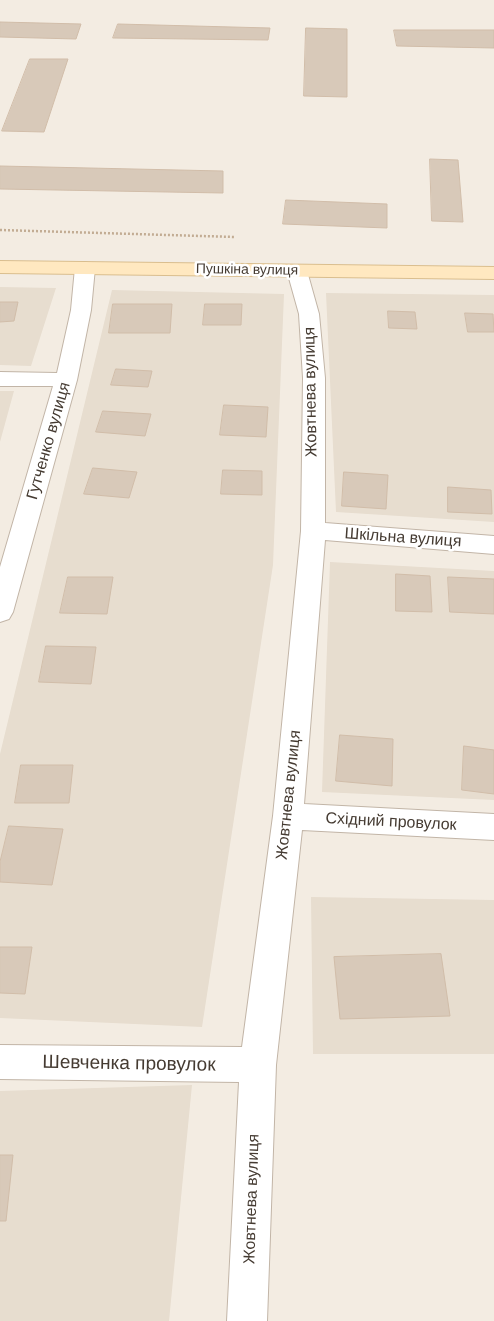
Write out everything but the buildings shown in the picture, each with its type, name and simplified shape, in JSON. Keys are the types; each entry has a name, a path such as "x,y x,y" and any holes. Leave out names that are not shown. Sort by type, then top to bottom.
{"main road":[{"name":"Пушкіна вулиця","path":"0,267 494,273"}],"street":[{"name":"Гутченко вулиця","path":"0,612 66,380 81,310 85,268"},
{"name":"Жовтнева вулиця","path":"247,1321 258,1065 288,816 312,531 314,378 309,314 297,271"},
{"path":"0,379 66,380"},
{"name":"Шкільна вулиця","path":"312,531 494,545"},
{"name":"Східний провулок","path":"288,816 494,828"},
{"name":"Шевченка провулок","path":"0,1062 258,1065"}],"path":[{"path":"0,230 235,237"}],"shaded area":[{"path":"0,287 56,288 31,366 0,365"},
{"path":"112,290 284,294 273,565 202,1027 0,1018 0,754"},
{"path":"326,293 494,295 494,522 336,512"},
{"path":"0,391 14,391 0,442"},
{"path":"330,562 494,571 494,800 322,792"},
{"path":"311,897 494,900 494,1054 313,1054"},
{"path":"192,1085 169,1321 0,1321 0,1091"}]}
